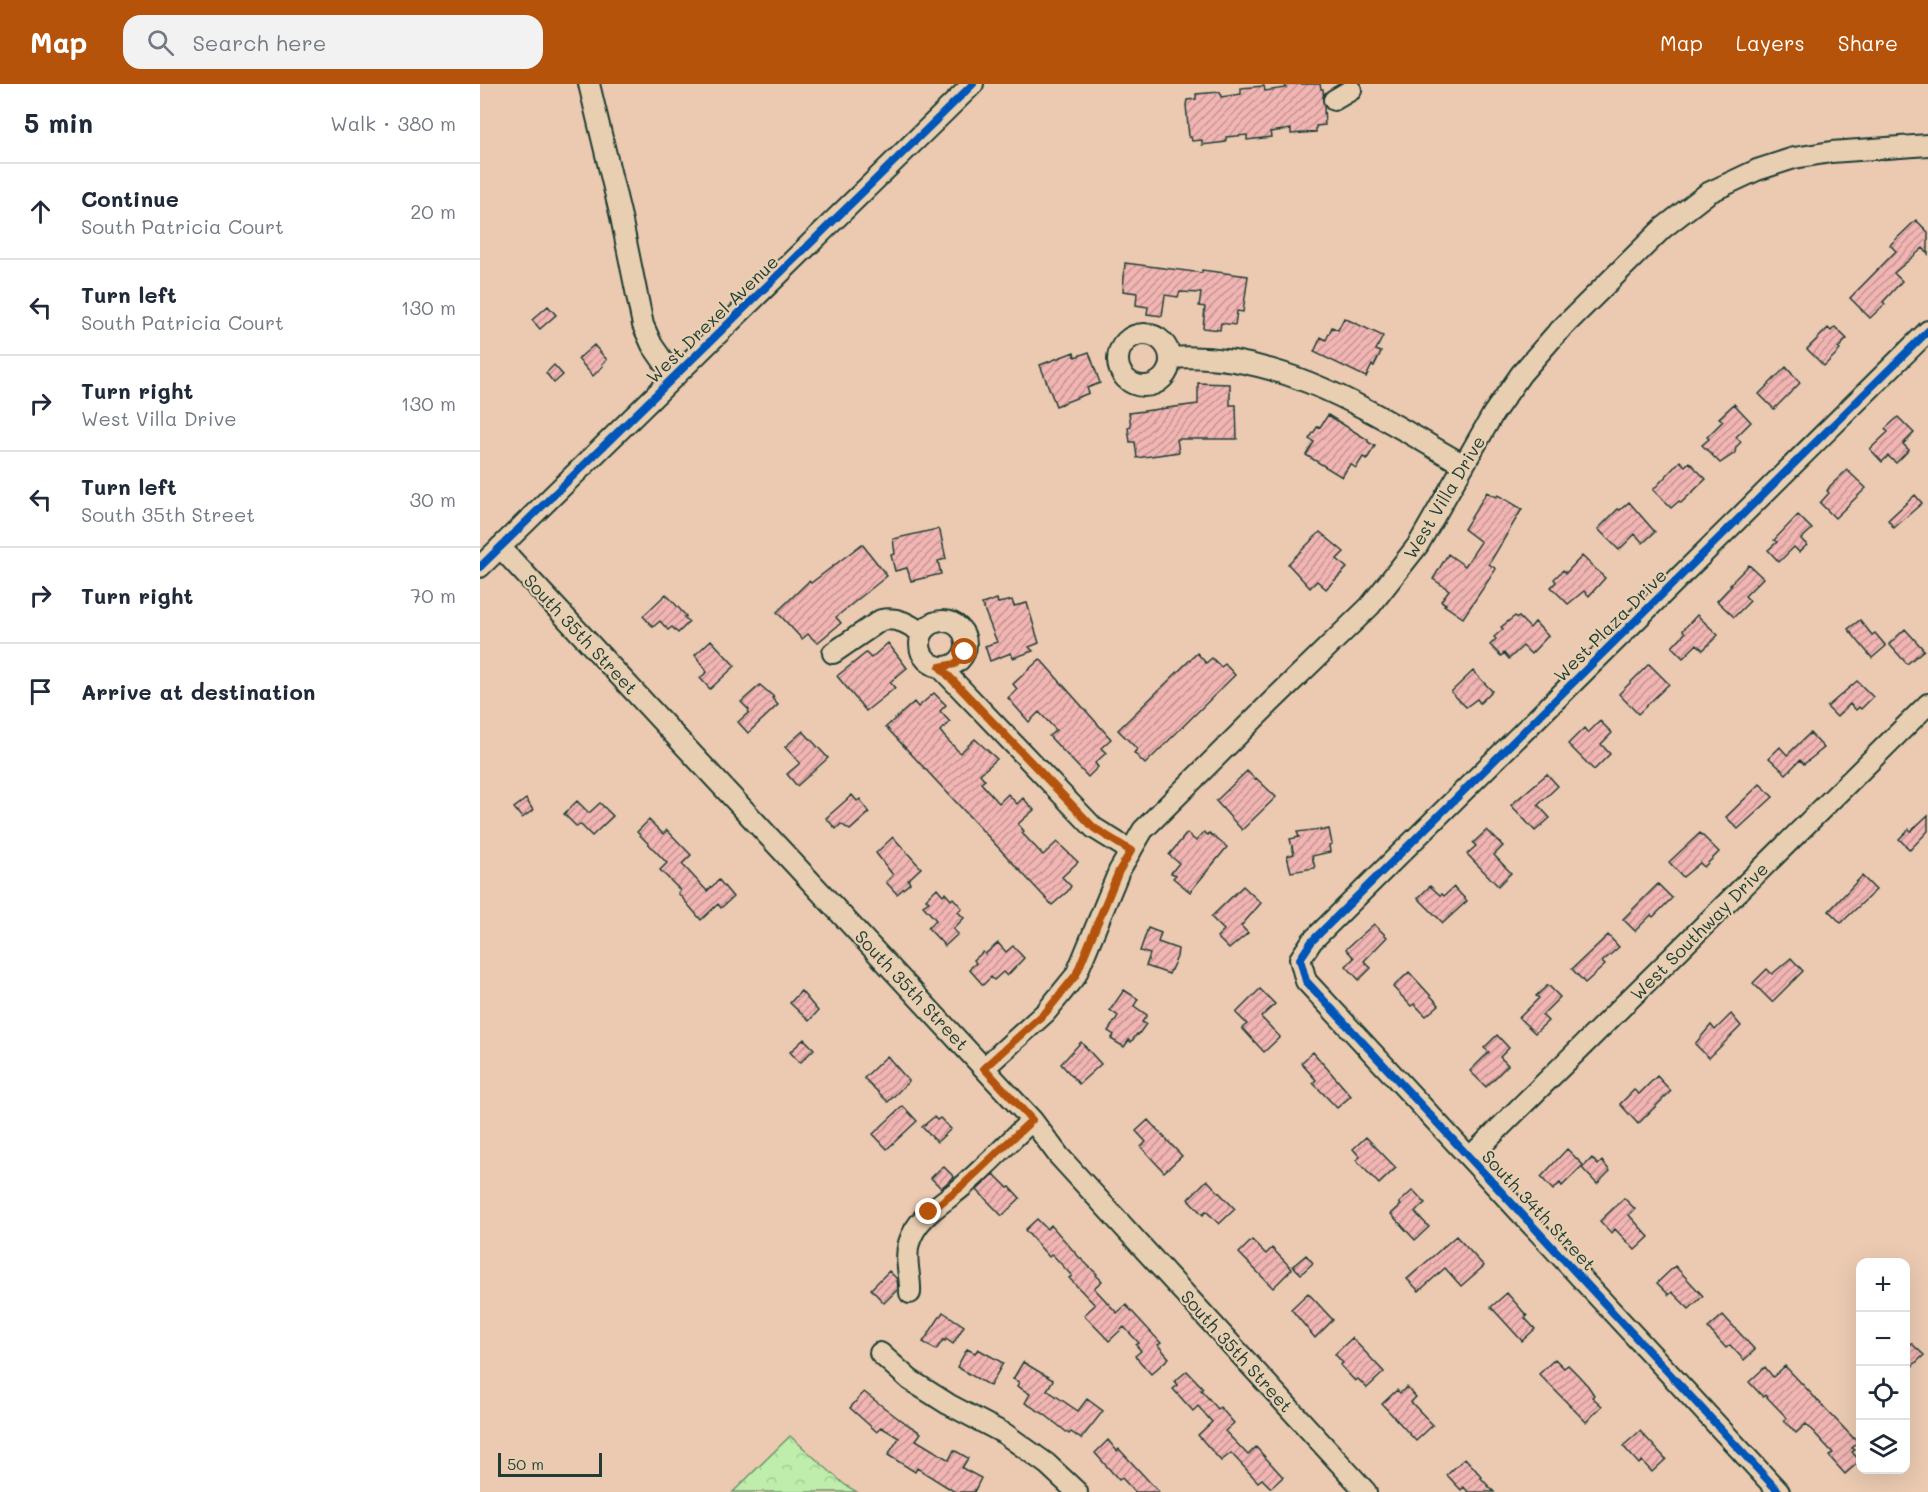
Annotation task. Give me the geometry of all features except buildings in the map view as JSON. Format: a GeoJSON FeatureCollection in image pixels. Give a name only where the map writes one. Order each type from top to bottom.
{"type":"FeatureCollection","features":[{"type":"Feature","properties":{"kind":"street"},"geometry":{"type":"LineString","coordinates":[[589,84],[621,217],[643,326],[652,345],[674,377]]}},
{"type":"Feature","properties":{"kind":"street"},"geometry":{"type":"LineString","coordinates":[[1334,100],[1352,86]]}},
{"type":"Feature","properties":{"kind":"street","name":"West Drexel Avenue"},"geometry":{"type":"LineString","coordinates":[[480,567],[972,87]]}},
{"type":"Feature","properties":{"kind":"street","name":"West Villa Drive"},"geometry":{"type":"LineString","coordinates":[[984,1068],[1046,1012],[1076,975],[1119,871],[1143,830],[1370,606],[1418,544],[1494,414],[1521,374],[1556,335],[1663,228],[1708,193],[1757,170],[1794,158],[1831,152],[1928,145]]}},
{"type":"Feature","properties":{"kind":"street","name":"West Plaza Drive"},"geometry":{"type":"LineString","coordinates":[[1312,941],[1928,331]]}},
{"type":"Feature","properties":{"kind":"street"},"geometry":{"type":"LineString","coordinates":[[1170,358],[1225,359],[1264,366],[1342,395],[1464,465]]}},
{"type":"Feature","properties":{"kind":"street","name":"South 35th Street"},"geometry":{"type":"LineString","coordinates":[[500,547],[1032,1120],[1059,1156],[1366,1492]]}},
{"type":"Feature","properties":{"kind":"street"},"geometry":{"type":"LineString","coordinates":[[833,653],[881,620],[891,618],[900,620],[922,633]]}},
{"type":"Feature","properties":{"kind":"street"},"geometry":{"type":"LineString","coordinates":[[941,621],[949,621],[962,630],[965,637],[965,652],[955,664],[940,667],[933,665],[922,655],[920,648],[922,633],[927,627],[941,621]]}},
{"type":"Feature","properties":{"kind":"street"},"geometry":{"type":"LineString","coordinates":[[940,667],[1094,828],[1131,851]]}},
{"type":"Feature","properties":{"kind":"street","name":"West Southway Drive"},"geometry":{"type":"LineString","coordinates":[[1470,1157],[1928,704]]}},
{"type":"Feature","properties":{"kind":"street","name":"South 34th Street"},"geometry":{"type":"LineString","coordinates":[[1312,941],[1300,959],[1306,981],[1779,1492]]}},
{"type":"Feature","properties":{"kind":"street"},"geometry":{"type":"LineString","coordinates":[[910,1293],[911,1285],[906,1261],[908,1244],[920,1222],[1032,1120]]}},
{"type":"Feature","properties":{"kind":"street"},"geometry":{"type":"LineString","coordinates":[[880,1353],[910,1380],[948,1404],[1005,1434],[1047,1464],[1077,1492]]}},
{"type":"Feature","properties":{"kind":"green space"},"geometry":{"type":"Polygon","coordinates":[[[790,1436],[845,1485],[857,1492],[733,1492],[790,1436]]]}},
{"type":"Feature","properties":{"kind":"cycle path"},"geometry":{"type":"LineString","coordinates":[[480,567],[973,84]]}},
{"type":"Feature","properties":{"kind":"cycle path"},"geometry":{"type":"LineString","coordinates":[[1779,1492],[1306,981],[1300,959],[1312,941],[1928,331]]}},
{"type":"Feature","properties":{"kind":"route"},"geometry":{"type":"LineString","coordinates":[[929,1212],[961,1187],[1032,1120],[984,1068],[1046,1012],[1076,975],[1119,871],[1131,851],[1094,828],[940,667],[955,664],[965,652]]}}]}
